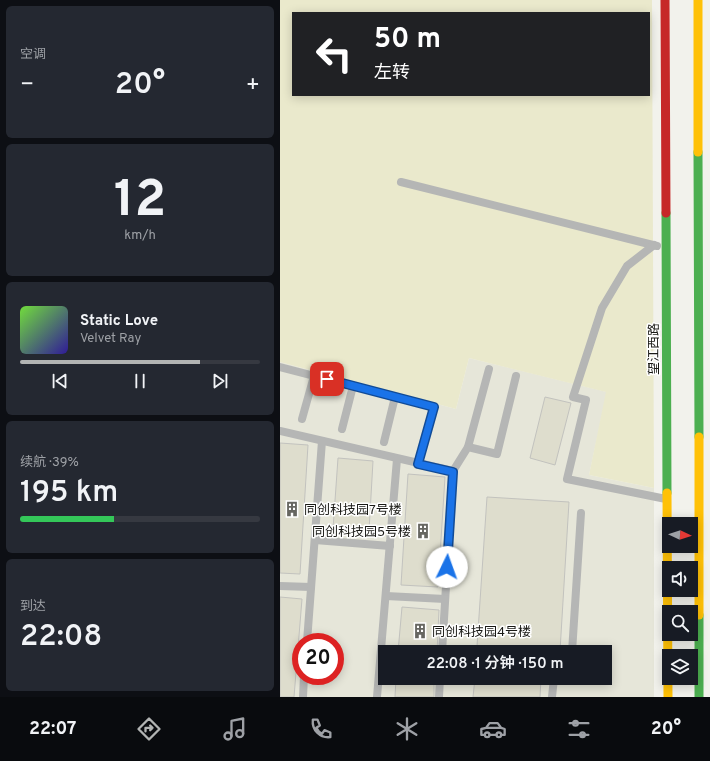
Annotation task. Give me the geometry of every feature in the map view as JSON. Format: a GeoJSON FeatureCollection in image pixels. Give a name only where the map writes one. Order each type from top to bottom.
{"type":"FeatureCollection","features":[{"type":"Feature","properties":{"kind":"main road","name":"望江西路"},"geometry":{"type":"LineString","coordinates":[[665,0],[668,697]]}},
{"type":"Feature","properties":{"kind":"main road"},"geometry":{"type":"LineString","coordinates":[[698,0],[701,106],[701,635],[699,697]]}},
{"type":"Feature","properties":{"kind":"lane"},"geometry":{"type":"LineString","coordinates":[[401,182],[666,248]]}},
{"type":"Feature","properties":{"kind":"lane"},"geometry":{"type":"LineString","coordinates":[[654,245],[627,266],[602,308],[573,397],[586,400],[567,479],[667,499]]}},
{"type":"Feature","properties":{"kind":"lane"},"geometry":{"type":"LineString","coordinates":[[280,367],[434,407],[418,464]]}},
{"type":"Feature","properties":{"kind":"lane"},"geometry":{"type":"LineString","coordinates":[[442,645],[453,472],[468,447],[489,369]]}},
{"type":"Feature","properties":{"kind":"lane"},"geometry":{"type":"LineString","coordinates":[[302,420],[314,376]]}},
{"type":"Feature","properties":{"kind":"lane"},"geometry":{"type":"LineString","coordinates":[[468,447],[497,454],[516,376]]}},
{"type":"Feature","properties":{"kind":"lane"},"geometry":{"type":"LineString","coordinates":[[342,429],[353,386]]}},
{"type":"Feature","properties":{"kind":"lane"},"geometry":{"type":"LineString","coordinates":[[384,442],[395,397]]}},
{"type":"Feature","properties":{"kind":"lane"},"geometry":{"type":"LineString","coordinates":[[280,431],[453,472]]}},
{"type":"Feature","properties":{"kind":"lane"},"geometry":{"type":"LineString","coordinates":[[308,633],[322,441]]}},
{"type":"Feature","properties":{"kind":"lane"},"geometry":{"type":"LineString","coordinates":[[377,697],[397,459]]}},
{"type":"Feature","properties":{"kind":"lane"},"geometry":{"type":"LineString","coordinates":[[572,645],[581,513]]}},
{"type":"Feature","properties":{"kind":"lane"},"geometry":{"type":"LineString","coordinates":[[315,540],[390,546]]}},
{"type":"Feature","properties":{"kind":"lane"},"geometry":{"type":"LineString","coordinates":[[280,586],[311,587]]}},
{"type":"Feature","properties":{"kind":"lane"},"geometry":{"type":"LineString","coordinates":[[386,596],[445,599]]}},
{"type":"Feature","properties":{"kind":"lane"},"geometry":{"type":"LineString","coordinates":[[303,697],[304,685]]}},
{"type":"Feature","properties":{"kind":"lane"},"geometry":{"type":"LineString","coordinates":[[439,697],[440,685]]}},
{"type":"Feature","properties":{"kind":"lane"},"geometry":{"type":"LineString","coordinates":[[552,697],[553,685]]}},
{"type":"Feature","properties":{"kind":"shaded area"},"geometry":{"type":"Polygon","coordinates":[[[469,358],[607,392],[589,475],[654,488],[654,697],[280,697],[280,362],[456,409],[469,358]]]}},
{"type":"Feature","properties":{"kind":"green space"},"geometry":{"type":"Polygon","coordinates":[[[280,0],[652,0],[654,488],[589,475],[606,392],[469,358],[456,409],[280,362],[280,0]]]}},
{"type":"Feature","properties":{"kind":"building"},"geometry":{"type":"Polygon","coordinates":[[[545,397],[571,403],[555,465],[530,458],[545,397]]]}},
{"type":"Feature","properties":{"kind":"building","name":"同创科技园7号楼"},"geometry":{"type":"Polygon","coordinates":[[[280,443],[308,445],[300,574],[280,573],[280,443]]]}},
{"type":"Feature","properties":{"kind":"building"},"geometry":{"type":"Polygon","coordinates":[[[338,458],[373,461],[369,531],[333,529],[338,458]]]}},
{"type":"Feature","properties":{"kind":"building","name":"同创科技园5号楼"},"geometry":{"type":"Polygon","coordinates":[[[408,474],[445,477],[438,587],[401,585],[408,474]]]}},
{"type":"Feature","properties":{"kind":"building"},"geometry":{"type":"Polygon","coordinates":[[[487,497],[569,502],[560,645],[477,645],[487,497]]]}},
{"type":"Feature","properties":{"kind":"building"},"geometry":{"type":"Polygon","coordinates":[[[280,597],[302,599],[299,633],[292,633],[292,685],[295,685],[294,697],[280,697],[280,597]]]}},
{"type":"Feature","properties":{"kind":"building","name":"同创科技园4号楼"},"geometry":{"type":"Polygon","coordinates":[[[402,607],[439,610],[437,645],[399,645],[402,607]]]}},
{"type":"Feature","properties":{"kind":"building"},"geometry":{"type":"Polygon","coordinates":[[[396,685],[434,685],[434,697],[395,697],[396,685]]]}},
{"type":"Feature","properties":{"kind":"building"},"geometry":{"type":"Polygon","coordinates":[[[474,685],[541,685],[540,697],[473,697],[474,685]]]}},
{"type":"Feature","properties":{"kind":"traffic: fast"},"geometry":{"type":"LineString","coordinates":[[698,152],[699,437]]}},
{"type":"Feature","properties":{"kind":"traffic: fast"},"geometry":{"type":"LineString","coordinates":[[666,213],[667,493]]}},
{"type":"Feature","properties":{"kind":"traffic: fast"},"geometry":{"type":"LineString","coordinates":[[699,615],[699,697]]}},
{"type":"Feature","properties":{"kind":"traffic: slow"},"geometry":{"type":"LineString","coordinates":[[698,0],[698,152]]}},
{"type":"Feature","properties":{"kind":"traffic: slow"},"geometry":{"type":"LineString","coordinates":[[699,437],[699,615]]}},
{"type":"Feature","properties":{"kind":"traffic: slow"},"geometry":{"type":"LineString","coordinates":[[667,493],[668,697]]}},
{"type":"Feature","properties":{"kind":"traffic: jam"},"geometry":{"type":"LineString","coordinates":[[665,0],[666,213]]}},
{"type":"Feature","properties":{"kind":"place","name":"同创科技园7号楼"},"geometry":{"type":"Point","coordinates":[292,509]}},
{"type":"Feature","properties":{"kind":"place","name":"同创科技园5号楼"},"geometry":{"type":"Point","coordinates":[423,531]}},
{"type":"Feature","properties":{"kind":"place","name":"同创科技园4号楼"},"geometry":{"type":"Point","coordinates":[420,631]}},
{"type":"Feature","properties":{"kind":"route"},"geometry":{"type":"LineString","coordinates":[[327,379],[434,407],[418,464],[453,472],[447,567]]}}]}
